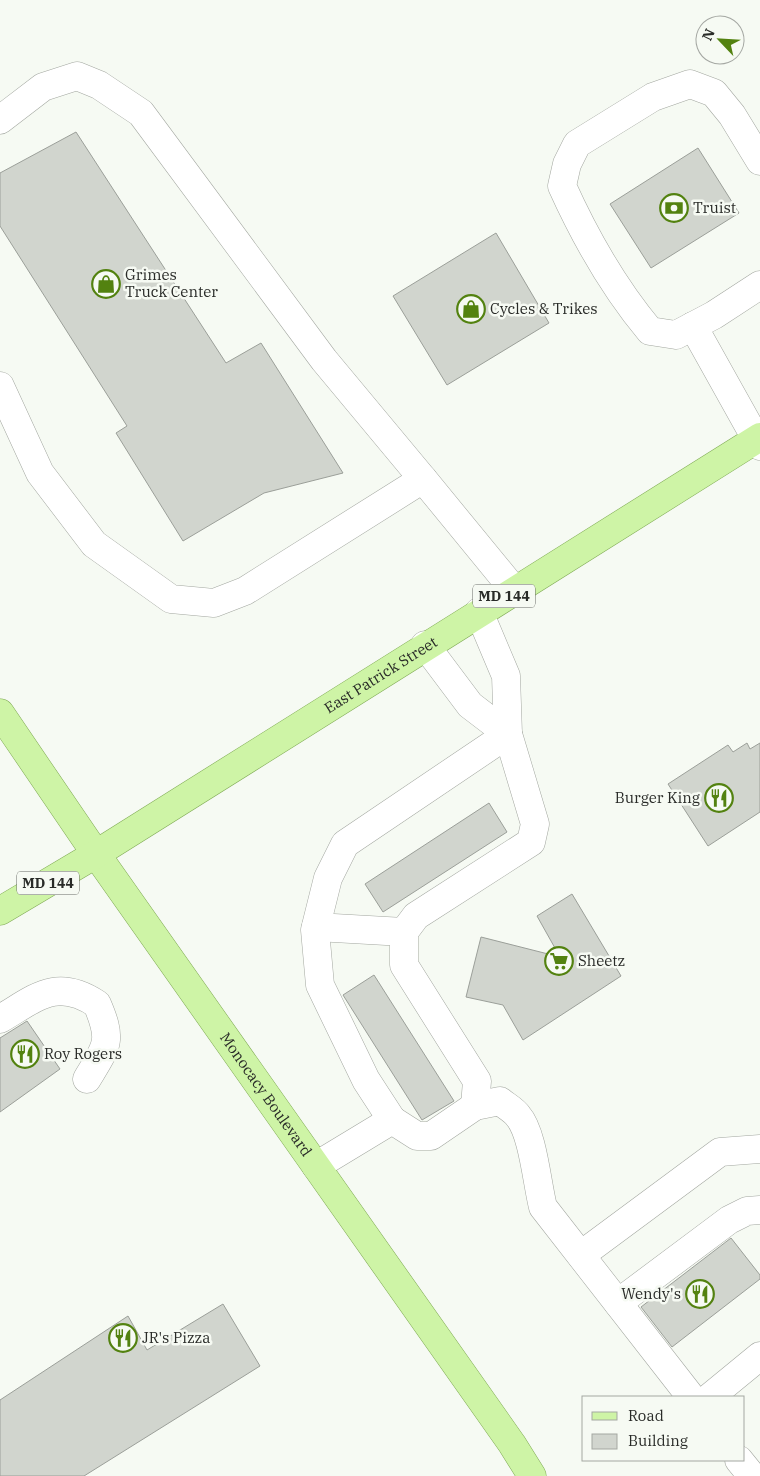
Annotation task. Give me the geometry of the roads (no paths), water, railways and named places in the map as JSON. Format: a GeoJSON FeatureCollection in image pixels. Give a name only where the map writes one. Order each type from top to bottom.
{"type":"FeatureCollection","features":[{"type":"Feature","properties":{"kind":"main road","name":"East Patrick Street"},"geometry":{"type":"LineString","coordinates":[[0,911],[96,854],[478,612],[759,441]]}},
{"type":"Feature","properties":{"kind":"main road","name":"Monocacy Boulevard"},"geometry":{"type":"LineString","coordinates":[[0,713],[96,854],[512,1444],[532,1476]]}},
{"type":"Feature","properties":{"kind":"lane"},"geometry":{"type":"LineString","coordinates":[[0,120],[43,87],[77,76],[99,85],[141,113],[324,360],[514,590]]}},
{"type":"Feature","properties":{"kind":"lane"},"geometry":{"type":"LineString","coordinates":[[760,162],[732,115],[714,93],[690,84],[653,97],[578,144],[567,164],[562,186],[590,242],[632,309],[650,331],[676,335],[760,285]]}},
{"type":"Feature","properties":{"kind":"lane"},"geometry":{"type":"LineString","coordinates":[[693,326],[759,441]]}},
{"type":"Feature","properties":{"kind":"lane"},"geometry":{"type":"LineString","coordinates":[[0,386],[40,473],[94,544],[172,599],[214,603],[245,591],[422,479]]}},
{"type":"Feature","properties":{"kind":"lane"},"geometry":{"type":"LineString","coordinates":[[475,1106],[477,1081],[404,965],[404,932],[416,916],[530,842],[535,824],[508,734],[506,676],[478,612]]}},
{"type":"Feature","properties":{"kind":"lane"},"geometry":{"type":"LineString","coordinates":[[425,645],[470,705],[508,734]]}},
{"type":"Feature","properties":{"kind":"lane"},"geometry":{"type":"LineString","coordinates":[[508,734],[344,844],[328,878],[316,927],[320,985],[366,1080],[392,1120],[417,1136],[431,1136],[475,1106],[500,1101],[519,1117],[531,1146],[536,1182],[543,1207],[690,1396]]}},
{"type":"Feature","properties":{"kind":"lane"},"geometry":{"type":"LineString","coordinates":[[316,927],[404,932]]}},
{"type":"Feature","properties":{"kind":"lane"},"geometry":{"type":"LineString","coordinates":[[0,1019],[48,992],[72,992],[97,1004],[107,1028],[105,1050],[88,1079]]}},
{"type":"Feature","properties":{"kind":"lane"},"geometry":{"type":"LineString","coordinates":[[316,1166],[392,1120]]}},
{"type":"Feature","properties":{"kind":"lane"},"geometry":{"type":"LineString","coordinates":[[581,1255],[720,1152],[760,1149]]}},
{"type":"Feature","properties":{"kind":"lane"},"geometry":{"type":"LineString","coordinates":[[618,1304],[729,1220],[747,1211],[760,1210]]}},
{"type":"Feature","properties":{"kind":"lane"},"geometry":{"type":"LineString","coordinates":[[711,1396],[760,1356]]}},
{"type":"Feature","properties":{"kind":"lane"},"geometry":{"type":"LineString","coordinates":[[741,1461],[752,1476]]}},
{"type":"Feature","properties":{"kind":"place","name":"Truist"},"geometry":{"type":"Point","coordinates":[674,208]}},
{"type":"Feature","properties":{"kind":"place","name":"Grimes Truck Center"},"geometry":{"type":"Point","coordinates":[106,284]}},
{"type":"Feature","properties":{"kind":"place","name":"Cycles & Trikes"},"geometry":{"type":"Point","coordinates":[471,309]}},
{"type":"Feature","properties":{"kind":"place","name":"Burger King"},"geometry":{"type":"Point","coordinates":[719,798]}},
{"type":"Feature","properties":{"kind":"place","name":"Sheetz"},"geometry":{"type":"Point","coordinates":[559,961]}},
{"type":"Feature","properties":{"kind":"place","name":"Roy Rogers"},"geometry":{"type":"Point","coordinates":[25,1054]}},
{"type":"Feature","properties":{"kind":"place","name":"Wendy's"},"geometry":{"type":"Point","coordinates":[700,1294]}},
{"type":"Feature","properties":{"kind":"place","name":"JR's Pizza"},"geometry":{"type":"Point","coordinates":[123,1338]}}]}
